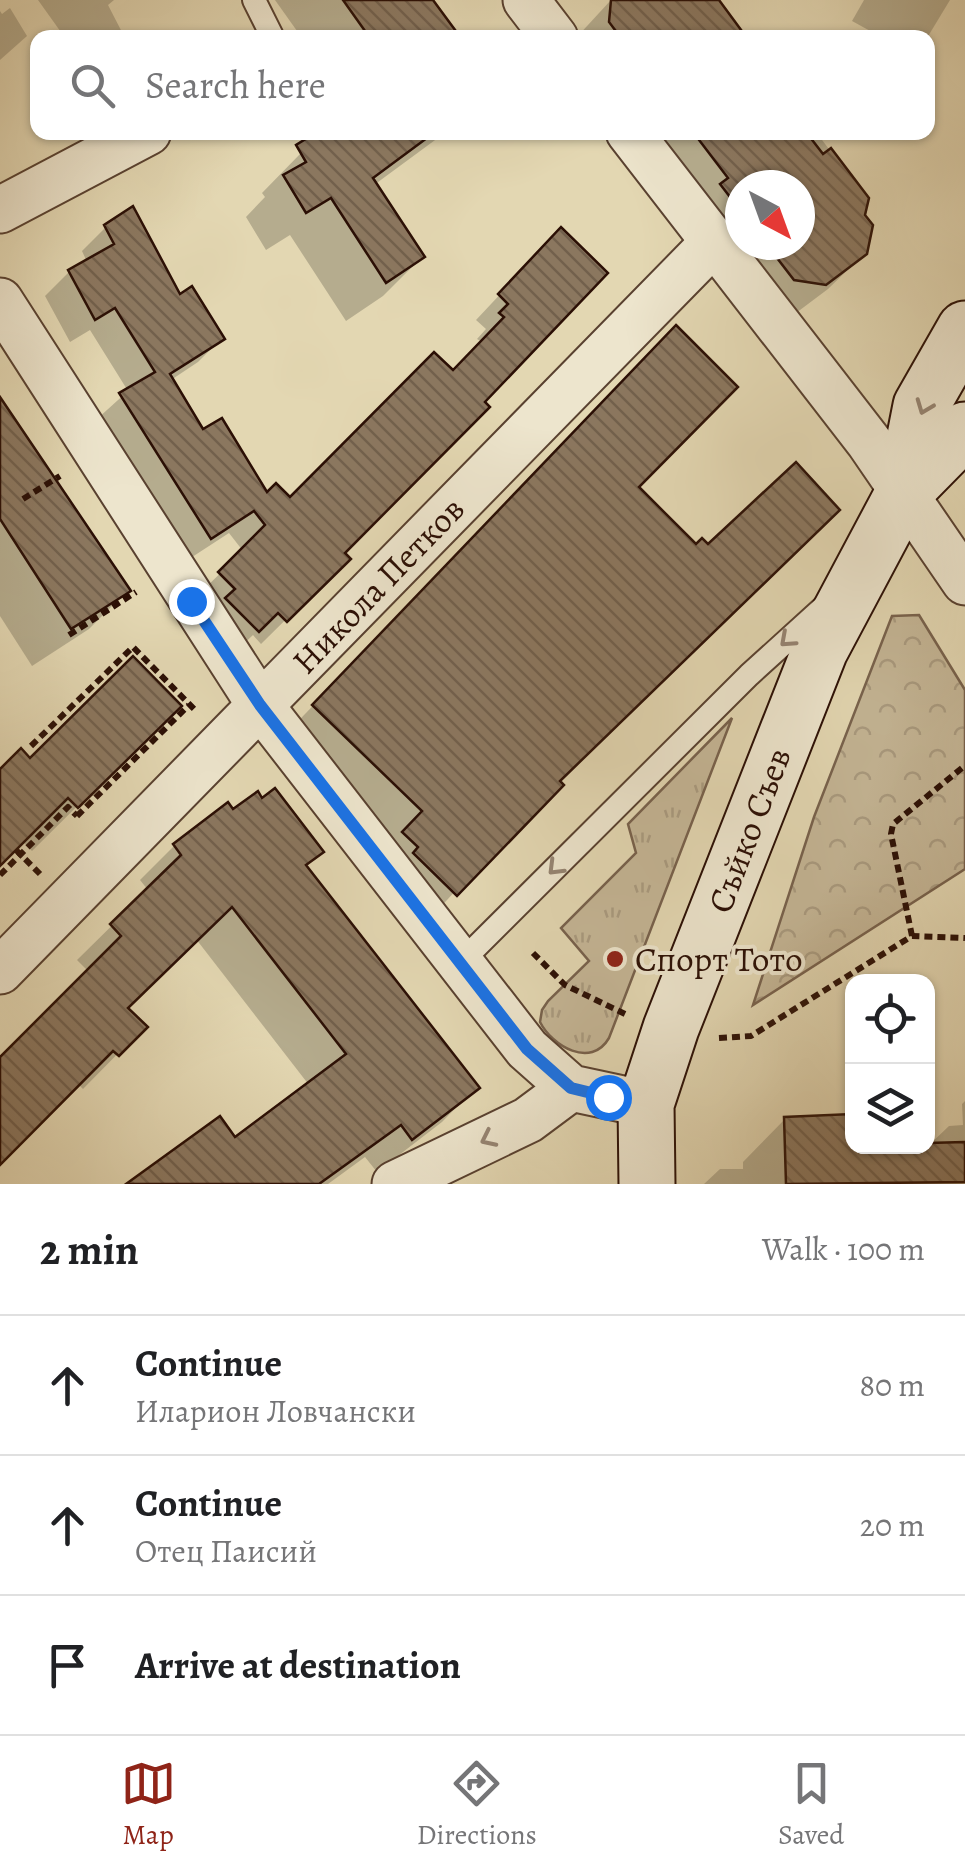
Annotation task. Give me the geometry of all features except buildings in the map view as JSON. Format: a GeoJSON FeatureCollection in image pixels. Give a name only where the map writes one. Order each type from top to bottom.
{"type":"FeatureCollection","features":[{"type":"Feature","properties":{"kind":"street"},"geometry":{"type":"LineString","coordinates":[[526,0],[549,30]]}},
{"type":"Feature","properties":{"kind":"street"},"geometry":{"type":"LineString","coordinates":[[0,210],[133,140]]}},
{"type":"Feature","properties":{"kind":"street"},"geometry":{"type":"LineString","coordinates":[[635,140],[869,442],[965,582]]}},
{"type":"Feature","properties":{"kind":"street","name":"Никола Петков"},"geometry":{"type":"LineString","coordinates":[[0,971],[714,242]]}},
{"type":"Feature","properties":{"kind":"street"},"geometry":{"type":"LineString","coordinates":[[0,302],[260,705],[527,1049],[571,1088],[646,1104]]}},
{"type":"Feature","properties":{"kind":"street","name":"Съйко Съев"},"geometry":{"type":"LineString","coordinates":[[904,492],[921,406],[965,330]]}},
{"type":"Feature","properties":{"kind":"street","name":"Съйко Съев"},"geometry":{"type":"LineString","coordinates":[[647,1184],[646,1104],[671,1028],[820,650],[904,492],[965,430]]}},
{"type":"Feature","properties":{"kind":"street"},"geometry":{"type":"LineString","coordinates":[[396,1184],[528,1120],[571,1088]]}},
{"type":"Feature","properties":{"kind":"lane"},"geometry":{"type":"LineString","coordinates":[[254,0],[269,30]]}},
{"type":"Feature","properties":{"kind":"lane"},"geometry":{"type":"LineString","coordinates":[[460,962],[748,675],[860,575]]}},
{"type":"Feature","properties":{"kind":"path"},"geometry":{"type":"LineString","coordinates":[[23,499],[63,474]]}},
{"type":"Feature","properties":{"kind":"path"},"geometry":{"type":"LineString","coordinates":[[69,635],[138,591]]}},
{"type":"Feature","properties":{"kind":"path"},"geometry":{"type":"LineString","coordinates":[[31,746],[133,646],[189,705],[77,816]]}},
{"type":"Feature","properties":{"kind":"path"},"geometry":{"type":"LineString","coordinates":[[912,936],[892,824],[962,768]]}},
{"type":"Feature","properties":{"kind":"path"},"geometry":{"type":"LineString","coordinates":[[0,875],[18,852],[68,807]]}},
{"type":"Feature","properties":{"kind":"path"},"geometry":{"type":"LineString","coordinates":[[18,852],[48,881]]}},
{"type":"Feature","properties":{"kind":"path"},"geometry":{"type":"LineString","coordinates":[[710,1038],[751,1036],[912,936],[965,938]]}},
{"type":"Feature","properties":{"kind":"path"},"geometry":{"type":"LineString","coordinates":[[532,954],[565,985],[631,1017]]}},
{"type":"Feature","properties":{"kind":"green space"},"geometry":{"type":"Polygon","coordinates":[[[919,615],[965,690],[965,869],[753,1005],[814,817],[892,616],[919,615]]]}},
{"type":"Feature","properties":{"kind":"green space"},"geometry":{"type":"Polygon","coordinates":[[[732,718],[609,1038],[592,1052],[572,1051],[553,1039],[540,1022],[548,1001],[589,961],[561,928],[636,853],[628,824],[732,718]]]}},
{"type":"Feature","properties":{"kind":"place","name":"Спорт Тото"},"geometry":{"type":"Point","coordinates":[615,959]}},
{"type":"Feature","properties":{"kind":"route"},"geometry":{"type":"LineString","coordinates":[[191,601],[260,705],[527,1049],[571,1088],[608,1097]]}}]}
